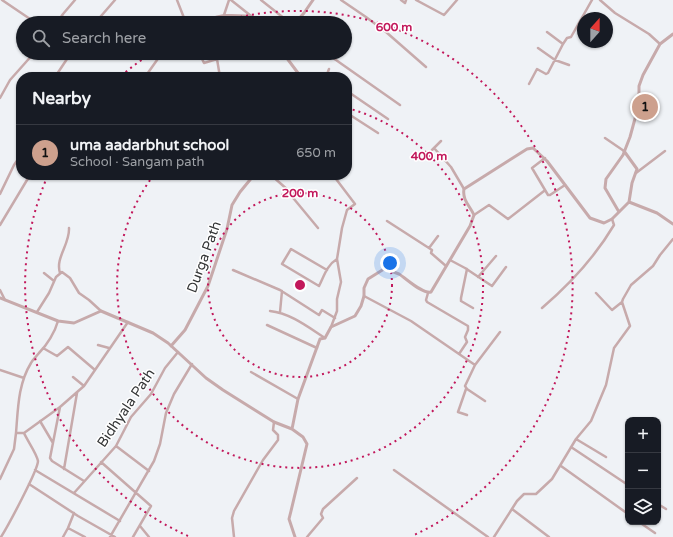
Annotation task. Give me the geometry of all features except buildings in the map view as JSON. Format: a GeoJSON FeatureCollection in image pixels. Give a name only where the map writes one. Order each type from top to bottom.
{"type":"FeatureCollection","features":[{"type":"Feature","properties":{"kind":"street"},"geometry":{"type":"LineString","coordinates":[[2,0],[26,16]]}},
{"type":"Feature","properties":{"kind":"street"},"geometry":{"type":"LineString","coordinates":[[62,16],[74,0]]}},
{"type":"Feature","properties":{"kind":"street"},"geometry":{"type":"LineString","coordinates":[[101,16],[115,0]]}},
{"type":"Feature","properties":{"kind":"street"},"geometry":{"type":"LineString","coordinates":[[177,0],[183,16]]}},
{"type":"Feature","properties":{"kind":"street"},"geometry":{"type":"LineString","coordinates":[[224,15],[230,0],[251,16]]}},
{"type":"Feature","properties":{"kind":"street"},"geometry":{"type":"LineString","coordinates":[[261,0],[281,16]]}},
{"type":"Feature","properties":{"kind":"street"},"geometry":{"type":"LineString","coordinates":[[301,16],[313,0]]}},
{"type":"Feature","properties":{"kind":"street"},"geometry":{"type":"LineString","coordinates":[[341,0],[386,32],[426,67]]}},
{"type":"Feature","properties":{"kind":"street"},"geometry":{"type":"LineString","coordinates":[[401,0],[405,3],[406,0]]}},
{"type":"Feature","properties":{"kind":"street"},"geometry":{"type":"LineString","coordinates":[[416,0],[444,15],[456,0]]}},
{"type":"Feature","properties":{"kind":"street"},"geometry":{"type":"LineString","coordinates":[[528,84],[536,70],[547,74],[556,60],[563,44],[567,38],[571,37],[592,0]]}},
{"type":"Feature","properties":{"kind":"street"},"geometry":{"type":"LineString","coordinates":[[600,0],[616,13],[655,38],[660,44]]}},
{"type":"Feature","properties":{"kind":"street"},"geometry":{"type":"LineString","coordinates":[[220,16],[251,16]]}},
{"type":"Feature","properties":{"kind":"street"},"geometry":{"type":"LineString","coordinates":[[547,32],[563,44]]}},
{"type":"Feature","properties":{"kind":"street"},"geometry":{"type":"LineString","coordinates":[[619,212],[605,188],[606,179],[623,155],[632,131],[639,104],[639,86],[643,75],[660,44],[673,34]]}},
{"type":"Feature","properties":{"kind":"street"},"geometry":{"type":"LineString","coordinates":[[538,48],[556,60],[569,65]]}},
{"type":"Feature","properties":{"kind":"street"},"geometry":{"type":"LineString","coordinates":[[17,72],[28,60]]}},
{"type":"Feature","properties":{"kind":"street"},"geometry":{"type":"LineString","coordinates":[[57,72],[65,60]]}},
{"type":"Feature","properties":{"kind":"street"},"geometry":{"type":"LineString","coordinates":[[149,72],[157,60]]}},
{"type":"Feature","properties":{"kind":"street"},"geometry":{"type":"LineString","coordinates":[[202,60],[204,63],[214,60]]}},
{"type":"Feature","properties":{"kind":"street"},"geometry":{"type":"LineString","coordinates":[[217,60],[219,72]]}},
{"type":"Feature","properties":{"kind":"street"},"geometry":{"type":"LineString","coordinates":[[288,60],[296,72]]}},
{"type":"Feature","properties":{"kind":"street"},"geometry":{"type":"LineString","coordinates":[[336,60],[400,105]]}},
{"type":"Feature","properties":{"kind":"street"},"geometry":{"type":"LineString","coordinates":[[0,98],[10,80],[16,73]]}},
{"type":"Feature","properties":{"kind":"street"},"geometry":{"type":"LineString","coordinates":[[352,94],[388,119]]}},
{"type":"Feature","properties":{"kind":"street"},"geometry":{"type":"LineString","coordinates":[[352,116],[378,133]]}},
{"type":"Feature","properties":{"kind":"street"},"geometry":{"type":"LineString","coordinates":[[464,189],[527,149],[533,148],[545,158],[590,218],[604,223],[612,219],[629,202],[632,183],[637,169],[624,151],[605,138]]}},
{"type":"Feature","properties":{"kind":"street"},"geometry":{"type":"LineString","coordinates":[[441,141],[433,149],[450,167],[464,189],[463,195],[474,215]]}},
{"type":"Feature","properties":{"kind":"street"},"geometry":{"type":"LineString","coordinates":[[636,173],[665,151]]}},
{"type":"Feature","properties":{"kind":"street"},"geometry":{"type":"LineString","coordinates":[[545,158],[532,168],[544,191],[550,195],[565,185]]}},
{"type":"Feature","properties":{"kind":"street"},"geometry":{"type":"LineString","coordinates":[[0,194],[16,162]]}},
{"type":"Feature","properties":{"kind":"street"},"geometry":{"type":"LineString","coordinates":[[0,225],[27,180]]}},
{"type":"Feature","properties":{"kind":"street","name":"Durga Path"},"geometry":{"type":"LineString","coordinates":[[171,346],[184,330],[208,286],[227,229],[232,205],[250,180]]}},
{"type":"Feature","properties":{"kind":"street"},"geometry":{"type":"LineString","coordinates":[[277,180],[289,191],[318,228]]}},
{"type":"Feature","properties":{"kind":"street"},"geometry":{"type":"LineString","coordinates":[[292,429],[298,399],[314,360],[320,339],[325,338],[337,312],[341,282],[337,259],[342,228],[347,210],[355,204],[337,180]]}},
{"type":"Feature","properties":{"kind":"street"},"geometry":{"type":"LineString","coordinates":[[459,354],[467,342],[465,337],[468,326],[427,302],[426,300],[428,293],[431,292],[438,282],[470,226],[474,215],[489,205],[508,219],[544,191]]}},
{"type":"Feature","properties":{"kind":"street"},"geometry":{"type":"LineString","coordinates":[[629,202],[658,213],[673,224]]}},
{"type":"Feature","properties":{"kind":"street"},"geometry":{"type":"LineString","coordinates":[[542,308],[564,289],[589,261],[614,225],[612,219]]}},
{"type":"Feature","properties":{"kind":"street"},"geometry":{"type":"LineString","coordinates":[[387,221],[432,250],[431,253],[446,266]]}},
{"type":"Feature","properties":{"kind":"street"},"geometry":{"type":"LineString","coordinates":[[38,312],[54,281],[60,273],[59,266],[69,237],[69,228]]}},
{"type":"Feature","properties":{"kind":"street"},"geometry":{"type":"LineString","coordinates":[[428,248],[438,236]]}},
{"type":"Feature","properties":{"kind":"street"},"geometry":{"type":"LineString","coordinates":[[596,293],[612,310],[622,302],[631,285],[653,266],[673,239]]}},
{"type":"Feature","properties":{"kind":"street"},"geometry":{"type":"LineString","coordinates":[[327,270],[291,248],[282,264],[319,286],[332,262],[337,259]]}},
{"type":"Feature","properties":{"kind":"street"},"geometry":{"type":"LineString","coordinates":[[478,277],[496,256]]}},
{"type":"Feature","properties":{"kind":"street"},"geometry":{"type":"LineString","coordinates":[[450,260],[467,269],[492,286],[506,267]]}},
{"type":"Feature","properties":{"kind":"street"},"geometry":{"type":"LineString","coordinates":[[331,327],[354,316],[361,306],[364,296],[364,288],[368,279],[384,269],[398,274],[428,293]]}},
{"type":"Feature","properties":{"kind":"street"},"geometry":{"type":"LineString","coordinates":[[467,269],[461,301],[473,308]]}},
{"type":"Feature","properties":{"kind":"street"},"geometry":{"type":"LineString","coordinates":[[234,270],[282,291],[319,315],[322,310],[335,318]]}},
{"type":"Feature","properties":{"kind":"street"},"geometry":{"type":"LineString","coordinates":[[44,273],[54,281]]}},
{"type":"Feature","properties":{"kind":"street"},"geometry":{"type":"LineString","coordinates":[[60,273],[68,275],[79,293],[101,311],[154,333],[179,352],[206,378],[223,390],[274,422],[292,429],[303,437],[307,444],[289,519],[295,537]]}},
{"type":"Feature","properties":{"kind":"street"},"geometry":{"type":"LineString","coordinates":[[0,290],[5,300]]}},
{"type":"Feature","properties":{"kind":"street"},"geometry":{"type":"LineString","coordinates":[[280,312],[282,291]]}},
{"type":"Feature","properties":{"kind":"street"},"geometry":{"type":"LineString","coordinates":[[364,296],[406,318],[475,365]]}},
{"type":"Feature","properties":{"kind":"street"},"geometry":{"type":"LineString","coordinates":[[0,298],[58,321],[74,323],[101,311]]}},
{"type":"Feature","properties":{"kind":"street"},"geometry":{"type":"LineString","coordinates":[[494,537],[517,501],[524,494],[536,494],[552,479],[576,439],[588,425],[606,385],[614,348],[630,326],[622,302]]}},
{"type":"Feature","properties":{"kind":"street"},"geometry":{"type":"LineString","coordinates":[[270,311],[280,312],[304,324],[325,338]]}},
{"type":"Feature","properties":{"kind":"street"},"geometry":{"type":"LineString","coordinates":[[0,479],[14,449],[18,408],[24,378],[32,361],[56,329],[58,321]]}},
{"type":"Feature","properties":{"kind":"street"},"geometry":{"type":"LineString","coordinates":[[16,433],[24,433],[40,422],[84,386],[128,322]]}},
{"type":"Feature","properties":{"kind":"street"},"geometry":{"type":"LineString","coordinates":[[267,325],[317,348]]}},
{"type":"Feature","properties":{"kind":"street"},"geometry":{"type":"LineString","coordinates":[[467,415],[458,412],[466,389],[466,384],[475,365],[500,332]]}},
{"type":"Feature","properties":{"kind":"street"},"geometry":{"type":"LineString","coordinates":[[98,345],[109,348]]}},
{"type":"Feature","properties":{"kind":"street"},"geometry":{"type":"LineString","coordinates":[[43,348],[57,356],[68,347],[95,370]]}},
{"type":"Feature","properties":{"kind":"street","name":"Bidhyala Path"},"geometry":{"type":"LineString","coordinates":[[74,494],[100,462],[116,446],[131,417],[151,394],[165,368],[179,352]]}},
{"type":"Feature","properties":{"kind":"street"},"geometry":{"type":"LineString","coordinates":[[29,484],[112,536],[157,454],[166,413],[174,394],[192,364]]}},
{"type":"Feature","properties":{"kind":"street"},"geometry":{"type":"LineString","coordinates":[[0,370],[24,378]]}},
{"type":"Feature","properties":{"kind":"street"},"geometry":{"type":"LineString","coordinates":[[251,372],[298,399]]}},
{"type":"Feature","properties":{"kind":"street"},"geometry":{"type":"LineString","coordinates":[[73,377],[84,386]]}},
{"type":"Feature","properties":{"kind":"street"},"geometry":{"type":"LineString","coordinates":[[466,389],[485,401]]}},
{"type":"Feature","properties":{"kind":"street"},"geometry":{"type":"LineString","coordinates":[[64,469],[77,392]]}},
{"type":"Feature","properties":{"kind":"street"},"geometry":{"type":"LineString","coordinates":[[60,406],[50,459],[84,481]]}},
{"type":"Feature","properties":{"kind":"street"},"geometry":{"type":"LineString","coordinates":[[40,422],[53,443]]}},
{"type":"Feature","properties":{"kind":"street"},"geometry":{"type":"LineString","coordinates":[[234,537],[232,518],[234,511],[263,460],[278,440],[278,435],[274,430],[274,422]]}},
{"type":"Feature","properties":{"kind":"street"},"geometry":{"type":"LineString","coordinates":[[1,537],[29,484],[38,461],[24,433]]}},
{"type":"Feature","properties":{"kind":"street"},"geometry":{"type":"LineString","coordinates":[[576,439],[606,457]]}},
{"type":"Feature","properties":{"kind":"street"},"geometry":{"type":"LineString","coordinates":[[116,446],[149,471]]}},
{"type":"Feature","properties":{"kind":"street"},"geometry":{"type":"LineString","coordinates":[[571,447],[625,483]]}},
{"type":"Feature","properties":{"kind":"street"},"geometry":{"type":"LineString","coordinates":[[100,462],[151,506],[133,537]]}},
{"type":"Feature","properties":{"kind":"street"},"geometry":{"type":"LineString","coordinates":[[561,466],[625,512]]}},
{"type":"Feature","properties":{"kind":"street"},"geometry":{"type":"LineString","coordinates":[[35,470],[120,521]]}},
{"type":"Feature","properties":{"kind":"street"},"geometry":{"type":"LineString","coordinates":[[394,470],[488,537]]}},
{"type":"Feature","properties":{"kind":"street"},"geometry":{"type":"LineString","coordinates":[[307,537],[323,518],[321,514],[323,509],[357,478]]}},
{"type":"Feature","properties":{"kind":"street"},"geometry":{"type":"LineString","coordinates":[[661,506],[666,509]]}},
{"type":"Feature","properties":{"kind":"street"},"geometry":{"type":"LineString","coordinates":[[512,509],[549,537]]}},
{"type":"Feature","properties":{"kind":"street"},"geometry":{"type":"LineString","coordinates":[[63,537],[74,513]]}},
{"type":"Feature","properties":{"kind":"street"},"geometry":{"type":"LineString","coordinates":[[643,525],[655,533]]}},
{"type":"Feature","properties":{"kind":"street"},"geometry":{"type":"LineString","coordinates":[[140,526],[149,537]]}},
{"type":"Feature","properties":{"kind":"street"},"geometry":{"type":"LineString","coordinates":[[68,528],[85,537]]}},
{"type":"Feature","properties":{"kind":"place","name":"uma aadarbhut school"},"geometry":{"type":"Point","coordinates":[645,107]}}]}
